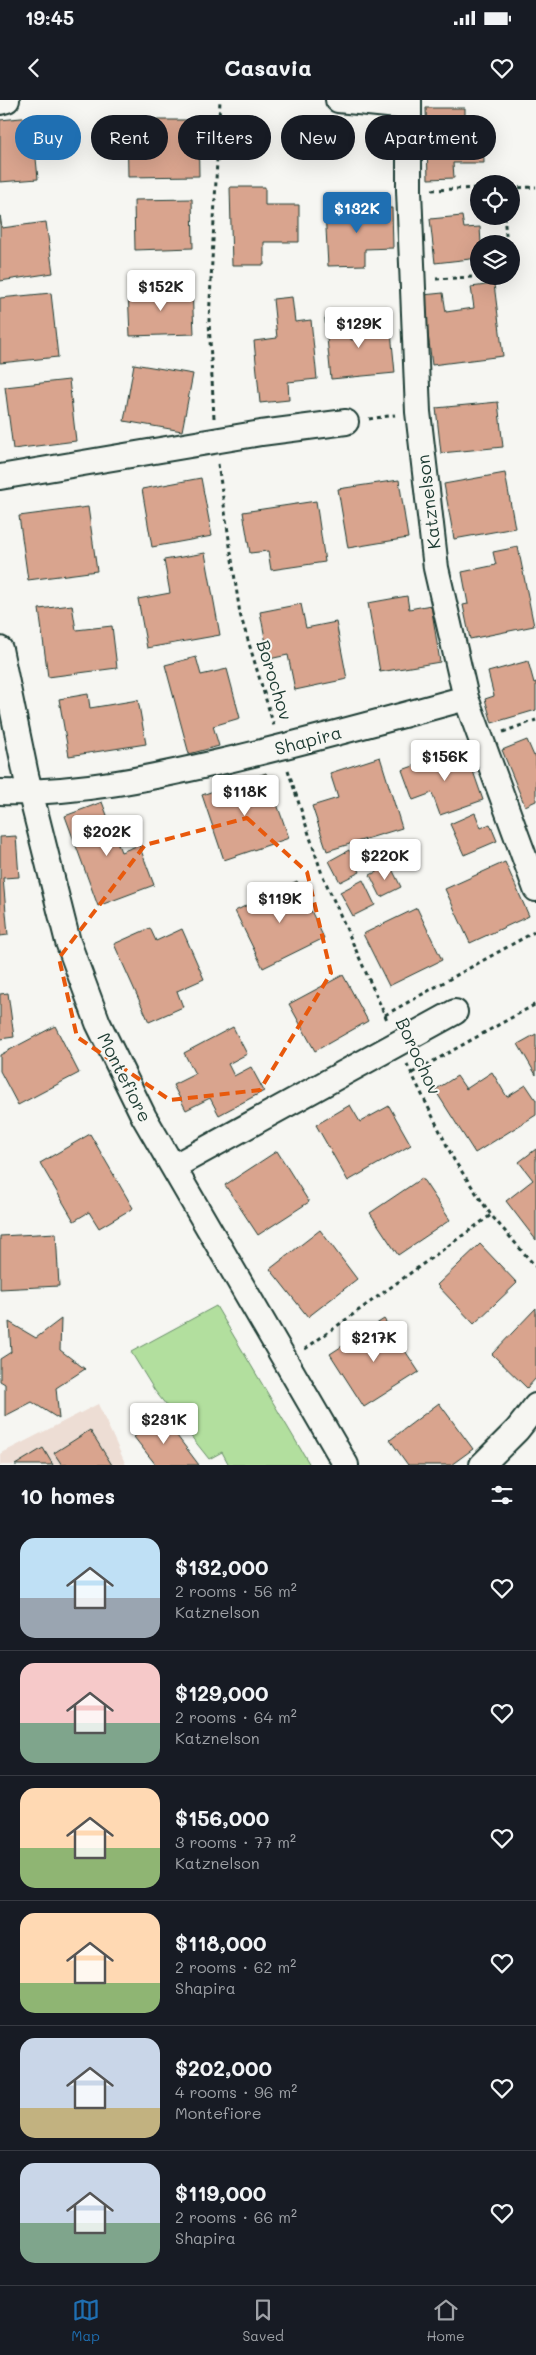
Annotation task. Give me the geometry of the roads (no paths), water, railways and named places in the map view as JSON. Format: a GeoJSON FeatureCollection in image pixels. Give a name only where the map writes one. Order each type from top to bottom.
{"type":"FeatureCollection","features":[{"type":"Feature","properties":{"kind":"street"},"geometry":{"type":"LineString","coordinates":[[0,102],[6,100]]}},
{"type":"Feature","properties":{"kind":"street"},"geometry":{"type":"LineString","coordinates":[[338,100],[409,103]]}},
{"type":"Feature","properties":{"kind":"street","name":"Katznelson"},"geometry":{"type":"LineString","coordinates":[[409,103],[409,190],[418,412],[436,568],[466,698],[536,889]]}},
{"type":"Feature","properties":{"kind":"street"},"geometry":{"type":"LineString","coordinates":[[0,477],[215,440],[346,422]]}},
{"type":"Feature","properties":{"kind":"street","name":"Montefiore"},"geometry":{"type":"LineString","coordinates":[[0,649],[30,792],[68,942],[98,1023],[144,1117],[346,1465]]}},
{"type":"Feature","properties":{"kind":"street","name":"Shapira"},"geometry":{"type":"LineString","coordinates":[[0,792],[30,792],[140,780],[280,748],[466,698]]}},
{"type":"Feature","properties":{"kind":"street"},"geometry":{"type":"LineString","coordinates":[[173,1167],[455,1012]]}},
{"type":"Feature","properties":{"kind":"street"},"geometry":{"type":"LineString","coordinates":[[482,1465],[517,1430],[536,1406]]}}]}
